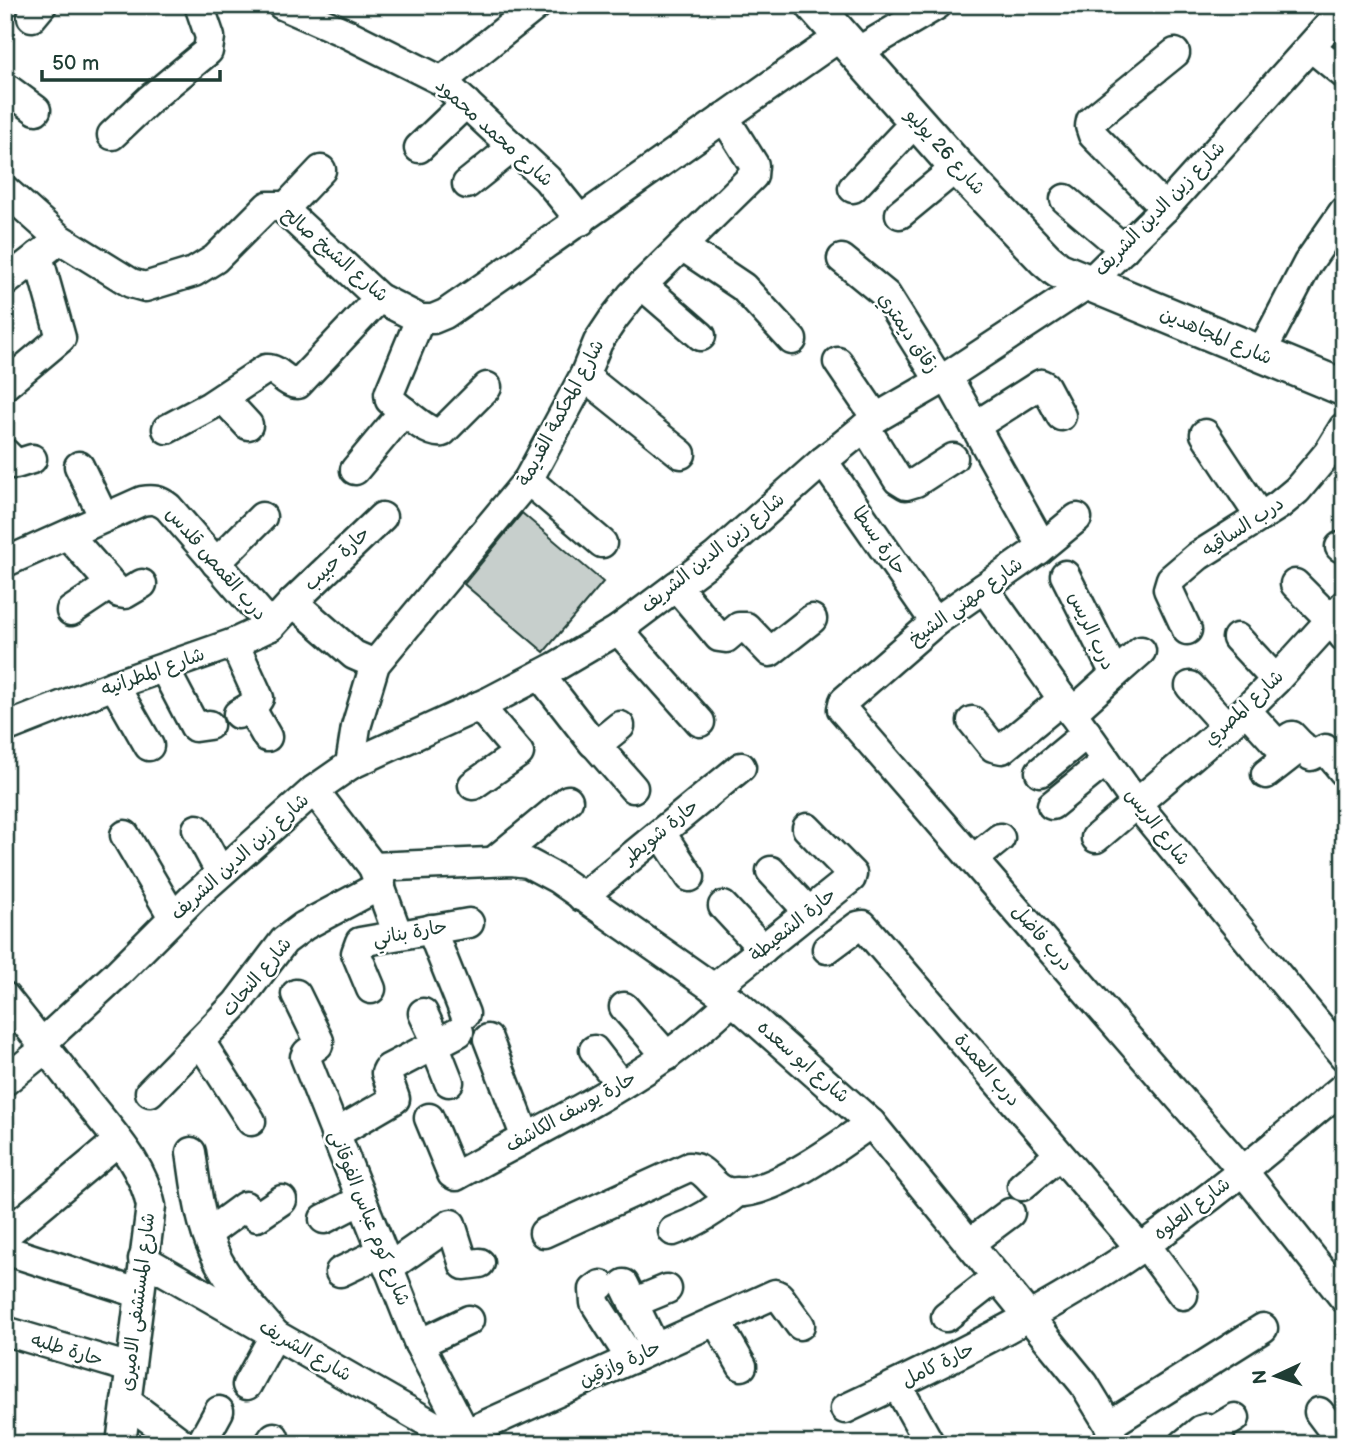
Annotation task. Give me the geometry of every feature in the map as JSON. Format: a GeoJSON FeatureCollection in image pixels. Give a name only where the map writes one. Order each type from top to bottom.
{"type":"FeatureCollection","features":[{"type":"Feature","properties":{"kind":"street"},"geometry":{"type":"LineString","coordinates":[[112,135],[208,51],[210,37],[199,5]]}},
{"type":"Feature","properties":{"kind":"street","name":"شارع محمد محمود"},"geometry":{"type":"LineString","coordinates":[[282,5],[348,34],[442,81],[547,179],[581,221]]}},
{"type":"Feature","properties":{"kind":"street","name":"شارع 26 يوليو"},"geometry":{"type":"LineString","coordinates":[[814,5],[957,167],[1045,259],[1058,270],[1088,284]]}},
{"type":"Feature","properties":{"kind":"street"},"geometry":{"type":"LineString","coordinates":[[487,387],[438,434],[390,400],[389,394],[420,318],[433,319],[445,314],[581,221],[724,117],[848,45],[937,5]]}},
{"type":"Feature","properties":{"kind":"street"},"geometry":{"type":"LineString","coordinates":[[442,81],[521,10]]}},
{"type":"Feature","properties":{"kind":"street","name":"شارع زين الدين الشريف"},"geometry":{"type":"LineString","coordinates":[[5,1081],[220,872],[314,790],[350,765],[479,706],[618,630],[715,557],[870,422],[944,378],[1088,284],[1165,208],[1311,47],[1337,10]]}},
{"type":"Feature","properties":{"kind":"street"},"geometry":{"type":"LineString","coordinates":[[1311,47],[1344,74]]}},
{"type":"Feature","properties":{"kind":"street"},"geometry":{"type":"LineString","coordinates":[[1165,208],[1093,135],[1090,126],[1091,121],[1175,53]]}},
{"type":"Feature","properties":{"kind":"street"},"geometry":{"type":"LineString","coordinates":[[5,87],[36,110]]}},
{"type":"Feature","properties":{"kind":"street"},"geometry":{"type":"LineString","coordinates":[[419,148],[466,103]]}},
{"type":"Feature","properties":{"kind":"street","name":"شارع المحكمة القديمة"},"geometry":{"type":"LineString","coordinates":[[350,765],[355,727],[375,663],[528,480],[598,342],[614,318],[642,285],[762,166],[754,165],[724,117]]}},
{"type":"Feature","properties":{"kind":"street"},"geometry":{"type":"LineString","coordinates":[[853,188],[916,121]]}},
{"type":"Feature","properties":{"kind":"street"},"geometry":{"type":"LineString","coordinates":[[467,184],[513,147]]}},
{"type":"Feature","properties":{"kind":"street"},"geometry":{"type":"LineString","coordinates":[[900,214],[957,167]]}},
{"type":"Feature","properties":{"kind":"street"},"geometry":{"type":"LineString","coordinates":[[285,209],[321,170]]}},
{"type":"Feature","properties":{"kind":"street","name":"شارع الشيخ صالح"},"geometry":{"type":"LineString","coordinates":[[5,190],[60,239],[131,283],[145,286],[194,272],[215,259],[268,206],[274,205],[285,209],[379,298],[420,318]]}},
{"type":"Feature","properties":{"kind":"street"},"geometry":{"type":"LineString","coordinates":[[1065,199],[1124,249]]}},
{"type":"Feature","properties":{"kind":"street"},"geometry":{"type":"LineString","coordinates":[[1259,355],[1308,264],[1344,211]]}},
{"type":"Feature","properties":{"kind":"street"},"geometry":{"type":"LineString","coordinates":[[5,282],[60,239]]}},
{"type":"Feature","properties":{"kind":"street"},"geometry":{"type":"LineString","coordinates":[[682,246],[743,288],[792,340]]}},
{"type":"Feature","properties":{"kind":"street"},"geometry":{"type":"LineString","coordinates":[[5,384],[61,338],[38,256]]}},
{"type":"Feature","properties":{"kind":"street","name":"زقاق ديمتري"},"geometry":{"type":"LineString","coordinates":[[842,259],[886,295],[944,378]]}},
{"type":"Feature","properties":{"kind":"street","name":"شارع المجاهدين"},"geometry":{"type":"LineString","coordinates":[[1088,284],[1344,388]]}},
{"type":"Feature","properties":{"kind":"street"},"geometry":{"type":"LineString","coordinates":[[642,285],[701,336]]}},
{"type":"Feature","properties":{"kind":"street"},"geometry":{"type":"LineString","coordinates":[[167,429],[223,398],[266,369],[273,369],[294,385],[301,382],[379,298]]}},
{"type":"Feature","properties":{"kind":"street"},"geometry":{"type":"LineString","coordinates":[[838,362],[902,483],[911,484],[953,458]]}},
{"type":"Feature","properties":{"kind":"street"},"geometry":{"type":"LineString","coordinates":[[583,376],[681,454]]}},
{"type":"Feature","properties":{"kind":"street","name":"شارع مهني الشيخ"},"geometry":{"type":"LineString","coordinates":[[842,706],[844,701],[935,622],[1038,550],[1041,544],[975,426],[944,378]]}},
{"type":"Feature","properties":{"kind":"street"},"geometry":{"type":"LineString","coordinates":[[975,426],[1041,384],[1045,386],[1061,416]]}},
{"type":"Feature","properties":{"kind":"street"},"geometry":{"type":"LineString","coordinates":[[223,398],[248,425]]}},
{"type":"Feature","properties":{"kind":"street"},"geometry":{"type":"LineString","coordinates":[[355,471],[404,411]]}},
{"type":"Feature","properties":{"kind":"street","name":"درب الساقيه"},"geometry":{"type":"LineString","coordinates":[[1187,630],[1168,589],[1161,587],[1224,538],[1260,517],[1297,490],[1314,473],[1344,427]]}},
{"type":"Feature","properties":{"kind":"street"},"geometry":{"type":"LineString","coordinates":[[1205,434],[1260,517]]}},
{"type":"Feature","properties":{"kind":"street","name":"حارة بسطا"},"geometry":{"type":"LineString","coordinates":[[823,461],[935,622]]}},
{"type":"Feature","properties":{"kind":"street"},"geometry":{"type":"LineString","coordinates":[[79,466],[104,518]]}},
{"type":"Feature","properties":{"kind":"street"},"geometry":{"type":"LineString","coordinates":[[528,480],[602,543]]}},
{"type":"Feature","properties":{"kind":"street","name":"درب القمص قلدس"},"geometry":{"type":"LineString","coordinates":[[6,562],[142,501],[160,501],[271,626]]}},
{"type":"Feature","properties":{"kind":"street"},"geometry":{"type":"LineString","coordinates":[[216,563],[262,517]]}},
{"type":"Feature","properties":{"kind":"street","name":"حارة حبيب"},"geometry":{"type":"LineString","coordinates":[[293,602],[382,517]]}},
{"type":"Feature","properties":{"kind":"street"},"geometry":{"type":"LineString","coordinates":[[1038,550],[1077,518]]}},
{"type":"Feature","properties":{"kind":"street"},"geometry":{"type":"LineString","coordinates":[[68,535],[119,593],[125,594],[142,584]]}},
{"type":"Feature","properties":{"kind":"street","name":"درب الريس"},"geometry":{"type":"LineString","coordinates":[[1065,575],[1115,674],[1074,715]]}},
{"type":"Feature","properties":{"kind":"street"},"geometry":{"type":"LineString","coordinates":[[1295,584],[1340,621]]}},
{"type":"Feature","properties":{"kind":"street"},"geometry":{"type":"LineString","coordinates":[[71,611],[110,585]]}},
{"type":"Feature","properties":{"kind":"street"},"geometry":{"type":"LineString","coordinates":[[676,586],[719,637],[726,638],[739,627],[746,627],[770,652],[812,619]]}},
{"type":"Feature","properties":{"kind":"street","name":"شارع الريس"},"geometry":{"type":"LineString","coordinates":[[984,588],[1136,803],[1344,1056]]}},
{"type":"Feature","properties":{"kind":"street"},"geometry":{"type":"LineString","coordinates":[[293,602],[354,655],[375,663]]}},
{"type":"Feature","properties":{"kind":"street","name":"شارع المطرانيه"},"geometry":{"type":"LineString","coordinates":[[5,728],[114,685],[234,643],[271,626],[293,602]]}},
{"type":"Feature","properties":{"kind":"street","name":"شارع المصري"},"geometry":{"type":"LineString","coordinates":[[1096,838],[1236,718],[1340,621]]}},
{"type":"Feature","properties":{"kind":"street"},"geometry":{"type":"LineString","coordinates":[[618,630],[700,722]]}},
{"type":"Feature","properties":{"kind":"street"},"geometry":{"type":"LineString","coordinates":[[1237,638],[1276,680]]}},
{"type":"Feature","properties":{"kind":"street"},"geometry":{"type":"LineString","coordinates":[[234,643],[259,694],[258,701],[244,710],[267,737]]}},
{"type":"Feature","properties":{"kind":"street"},"geometry":{"type":"LineString","coordinates":[[1115,674],[1142,651]]}},
{"type":"Feature","properties":{"kind":"street"},"geometry":{"type":"LineString","coordinates":[[164,668],[195,727],[209,725]]}},
{"type":"Feature","properties":{"kind":"street"},"geometry":{"type":"LineString","coordinates":[[540,675],[633,788]]}},
{"type":"Feature","properties":{"kind":"street"},"geometry":{"type":"LineString","coordinates":[[114,685],[149,746]]}},
{"type":"Feature","properties":{"kind":"street"},"geometry":{"type":"LineString","coordinates":[[1190,686],[1276,743],[1280,744],[1293,736],[1311,757],[1325,749],[1344,772]]}},
{"type":"Feature","properties":{"kind":"street"},"geometry":{"type":"LineString","coordinates":[[473,785],[519,753],[479,706]]}},
{"type":"Feature","properties":{"kind":"street","name":"درب فاضل"},"geometry":{"type":"LineString","coordinates":[[842,706],[843,712],[920,780],[974,859],[1243,1171],[1344,1298]]}},
{"type":"Feature","properties":{"kind":"street"},"geometry":{"type":"LineString","coordinates":[[972,721],[993,747],[1002,749],[1074,715]]}},
{"type":"Feature","properties":{"kind":"street"},"geometry":{"type":"LineString","coordinates":[[1041,772],[1074,715]]}},
{"type":"Feature","properties":{"kind":"street"},"geometry":{"type":"LineString","coordinates":[[595,744],[620,726]]}},
{"type":"Feature","properties":{"kind":"street"},"geometry":{"type":"LineString","coordinates":[[1266,774],[1302,747]]}},
{"type":"Feature","properties":{"kind":"street"},"geometry":{"type":"LineString","coordinates":[[1052,805],[1106,761]]}},
{"type":"Feature","properties":{"kind":"street","name":"حارة شويطر"},"geometry":{"type":"LineString","coordinates":[[582,897],[741,767]]}},
{"type":"Feature","properties":{"kind":"street"},"geometry":{"type":"LineString","coordinates":[[314,790],[377,876],[398,935]]}},
{"type":"Feature","properties":{"kind":"street"},"geometry":{"type":"LineString","coordinates":[[494,861],[568,800]]}},
{"type":"Feature","properties":{"kind":"street","name":"حارة الشعيطة"},"geometry":{"type":"LineString","coordinates":[[723,995],[763,949],[852,876],[807,828]]}},
{"type":"Feature","properties":{"kind":"street"},"geometry":{"type":"LineString","coordinates":[[197,829],[220,872]]}},
{"type":"Feature","properties":{"kind":"street"},"geometry":{"type":"LineString","coordinates":[[661,833],[690,877]]}},
{"type":"Feature","properties":{"kind":"street"},"geometry":{"type":"LineString","coordinates":[[125,835],[173,917]]}},
{"type":"Feature","properties":{"kind":"street"},"geometry":{"type":"LineString","coordinates":[[974,859],[1000,838]]}},
{"type":"Feature","properties":{"kind":"street","name":"شارع ابو سعده"},"geometry":{"type":"LineString","coordinates":[[377,876],[494,861],[528,863],[558,879],[723,995],[871,1123],[1084,1384],[1111,1434]]}},
{"type":"Feature","properties":{"kind":"street"},"geometry":{"type":"LineString","coordinates":[[771,871],[809,912]]}},
{"type":"Feature","properties":{"kind":"street","name":"شارع النحات"},"geometry":{"type":"LineString","coordinates":[[150,1092],[237,1003],[284,941],[377,876]]}},
{"type":"Feature","properties":{"kind":"street"},"geometry":{"type":"LineString","coordinates":[[723,906],[763,949]]}},
{"type":"Feature","properties":{"kind":"street","name":"حارة بناني"},"geometry":{"type":"LineString","coordinates":[[371,989],[356,953],[360,942],[469,923]]}},
{"type":"Feature","properties":{"kind":"street","name":"درب العمدة"},"geometry":{"type":"LineString","coordinates":[[827,949],[863,925],[1059,1155],[1143,1246],[1182,1295]]}},
{"type":"Feature","properties":{"kind":"street"},"geometry":{"type":"LineString","coordinates":[[431,929],[454,985],[449,1033],[449,1082]]}},
{"type":"Feature","properties":{"kind":"street"},"geometry":{"type":"LineString","coordinates":[[449,1033],[424,1006],[454,985]]}},
{"type":"Feature","properties":{"kind":"street","name":"شارع كوم عباس الفوقانى"},"geometry":{"type":"LineString","coordinates":[[296,994],[319,1041],[305,1056],[335,1134],[419,1344],[468,1440]]}},
{"type":"Feature","properties":{"kind":"street","name":"حارة يوسف الكاشف"},"geometry":{"type":"LineString","coordinates":[[429,1118],[454,1175],[621,1085],[667,1056],[697,1032],[723,995]]}},
{"type":"Feature","properties":{"kind":"street","name":"شارع المستشفى الاميرى"},"geometry":{"type":"LineString","coordinates":[[5,997],[118,1141],[143,1176],[148,1189],[151,1206],[121,1444]]}},
{"type":"Feature","properties":{"kind":"street"},"geometry":{"type":"LineString","coordinates":[[625,1007],[667,1056]]}},
{"type":"Feature","properties":{"kind":"street"},"geometry":{"type":"LineString","coordinates":[[335,1134],[395,1099],[386,1071],[449,1033]]}},
{"type":"Feature","properties":{"kind":"street"},"geometry":{"type":"LineString","coordinates":[[488,1039],[526,1138]]}},
{"type":"Feature","properties":{"kind":"street"},"geometry":{"type":"LineString","coordinates":[[200,1041],[251,1121]]}},
{"type":"Feature","properties":{"kind":"street"},"geometry":{"type":"LineString","coordinates":[[594,1050],[621,1085]]}},
{"type":"Feature","properties":{"kind":"street","name":"شارع العلوه"},"geometry":{"type":"LineString","coordinates":[[1030,1317],[1143,1246],[1243,1171],[1344,1087]]}},
{"type":"Feature","properties":{"kind":"street"},"geometry":{"type":"LineString","coordinates":[[544,1233],[689,1167],[702,1170],[722,1190],[737,1192],[758,1188],[795,1173],[871,1123]]}},
{"type":"Feature","properties":{"kind":"street"},"geometry":{"type":"LineString","coordinates":[[5,1235],[118,1141]]}},
{"type":"Feature","properties":{"kind":"street"},"geometry":{"type":"LineString","coordinates":[[191,1152],[207,1234],[222,1268],[232,1284],[275,1334],[247,1385]]}},
{"type":"Feature","properties":{"kind":"street"},"geometry":{"type":"LineString","coordinates":[[1022,1186],[1059,1155]]}},
{"type":"Feature","properties":{"kind":"street"},"geometry":{"type":"LineString","coordinates":[[673,1231],[713,1212],[737,1192]]}},
{"type":"Feature","properties":{"kind":"street"},"geometry":{"type":"LineString","coordinates":[[207,1234],[246,1206],[257,1217],[282,1200]]}},
{"type":"Feature","properties":{"kind":"street"},"geometry":{"type":"LineString","coordinates":[[324,1219],[361,1200]]}},
{"type":"Feature","properties":{"kind":"street"},"geometry":{"type":"LineString","coordinates":[[970,1243],[1010,1213]]}},
{"type":"Feature","properties":{"kind":"street"},"geometry":{"type":"LineString","coordinates":[[340,1272],[385,1260],[452,1224],[463,1264],[480,1263]]}},
{"type":"Feature","properties":{"kind":"street"},"geometry":{"type":"LineString","coordinates":[[5,1250],[138,1293]]}},
{"type":"Feature","properties":{"kind":"street","name":"شارع الشريف"},"geometry":{"type":"LineString","coordinates":[[143,1259],[468,1440]]}},
{"type":"Feature","properties":{"kind":"street"},"geometry":{"type":"LineString","coordinates":[[946,1317],[998,1277]]}},
{"type":"Feature","properties":{"kind":"street"},"geometry":{"type":"LineString","coordinates":[[643,1354],[594,1303],[594,1290],[667,1289]]}},
{"type":"Feature","properties":{"kind":"street"},"geometry":{"type":"LineString","coordinates":[[620,1291],[643,1354]]}},
{"type":"Feature","properties":{"kind":"street","name":"حارة وازقين"},"geometry":{"type":"LineString","coordinates":[[468,1440],[643,1354],[775,1294],[800,1325]]}},
{"type":"Feature","properties":{"kind":"street","name":"حارة كامل"},"geometry":{"type":"LineString","coordinates":[[845,1409],[952,1359],[1030,1317]]}},
{"type":"Feature","properties":{"kind":"street"},"geometry":{"type":"LineString","coordinates":[[419,1344],[469,1321]]}},
{"type":"Feature","properties":{"kind":"street"},"geometry":{"type":"LineString","coordinates":[[716,1321],[743,1366]]}},
{"type":"Feature","properties":{"kind":"street"},"geometry":{"type":"LineString","coordinates":[[1111,1434],[1263,1328]]}},
{"type":"Feature","properties":{"kind":"street","name":"حارة طلبه"},"geometry":{"type":"LineString","coordinates":[[5,1331],[130,1368]]}},
{"type":"Feature","properties":{"kind":"street"},"geometry":{"type":"LineString","coordinates":[[897,1385],[930,1444]]}},
{"type":"Feature","properties":{"kind":"street"},"geometry":{"type":"LineString","coordinates":[[125,1401],[183,1444]]}},
{"type":"Feature","properties":{"kind":"street"},"geometry":{"type":"LineString","coordinates":[[201,1444],[219,1411]]}},
{"type":"Feature","properties":{"kind":"street"},"geometry":{"type":"LineString","coordinates":[[1319,1412],[1343,1444]]}},
{"type":"Feature","properties":{"kind":"street"},"geometry":{"type":"LineString","coordinates":[[1184,1444],[1204,1429],[1223,1431]]}},
{"type":"Feature","properties":{"kind":"building"},"geometry":{"type":"Polygon","coordinates":[[[522,513],[603,582],[544,652],[464,584],[522,513]]]}}]}
